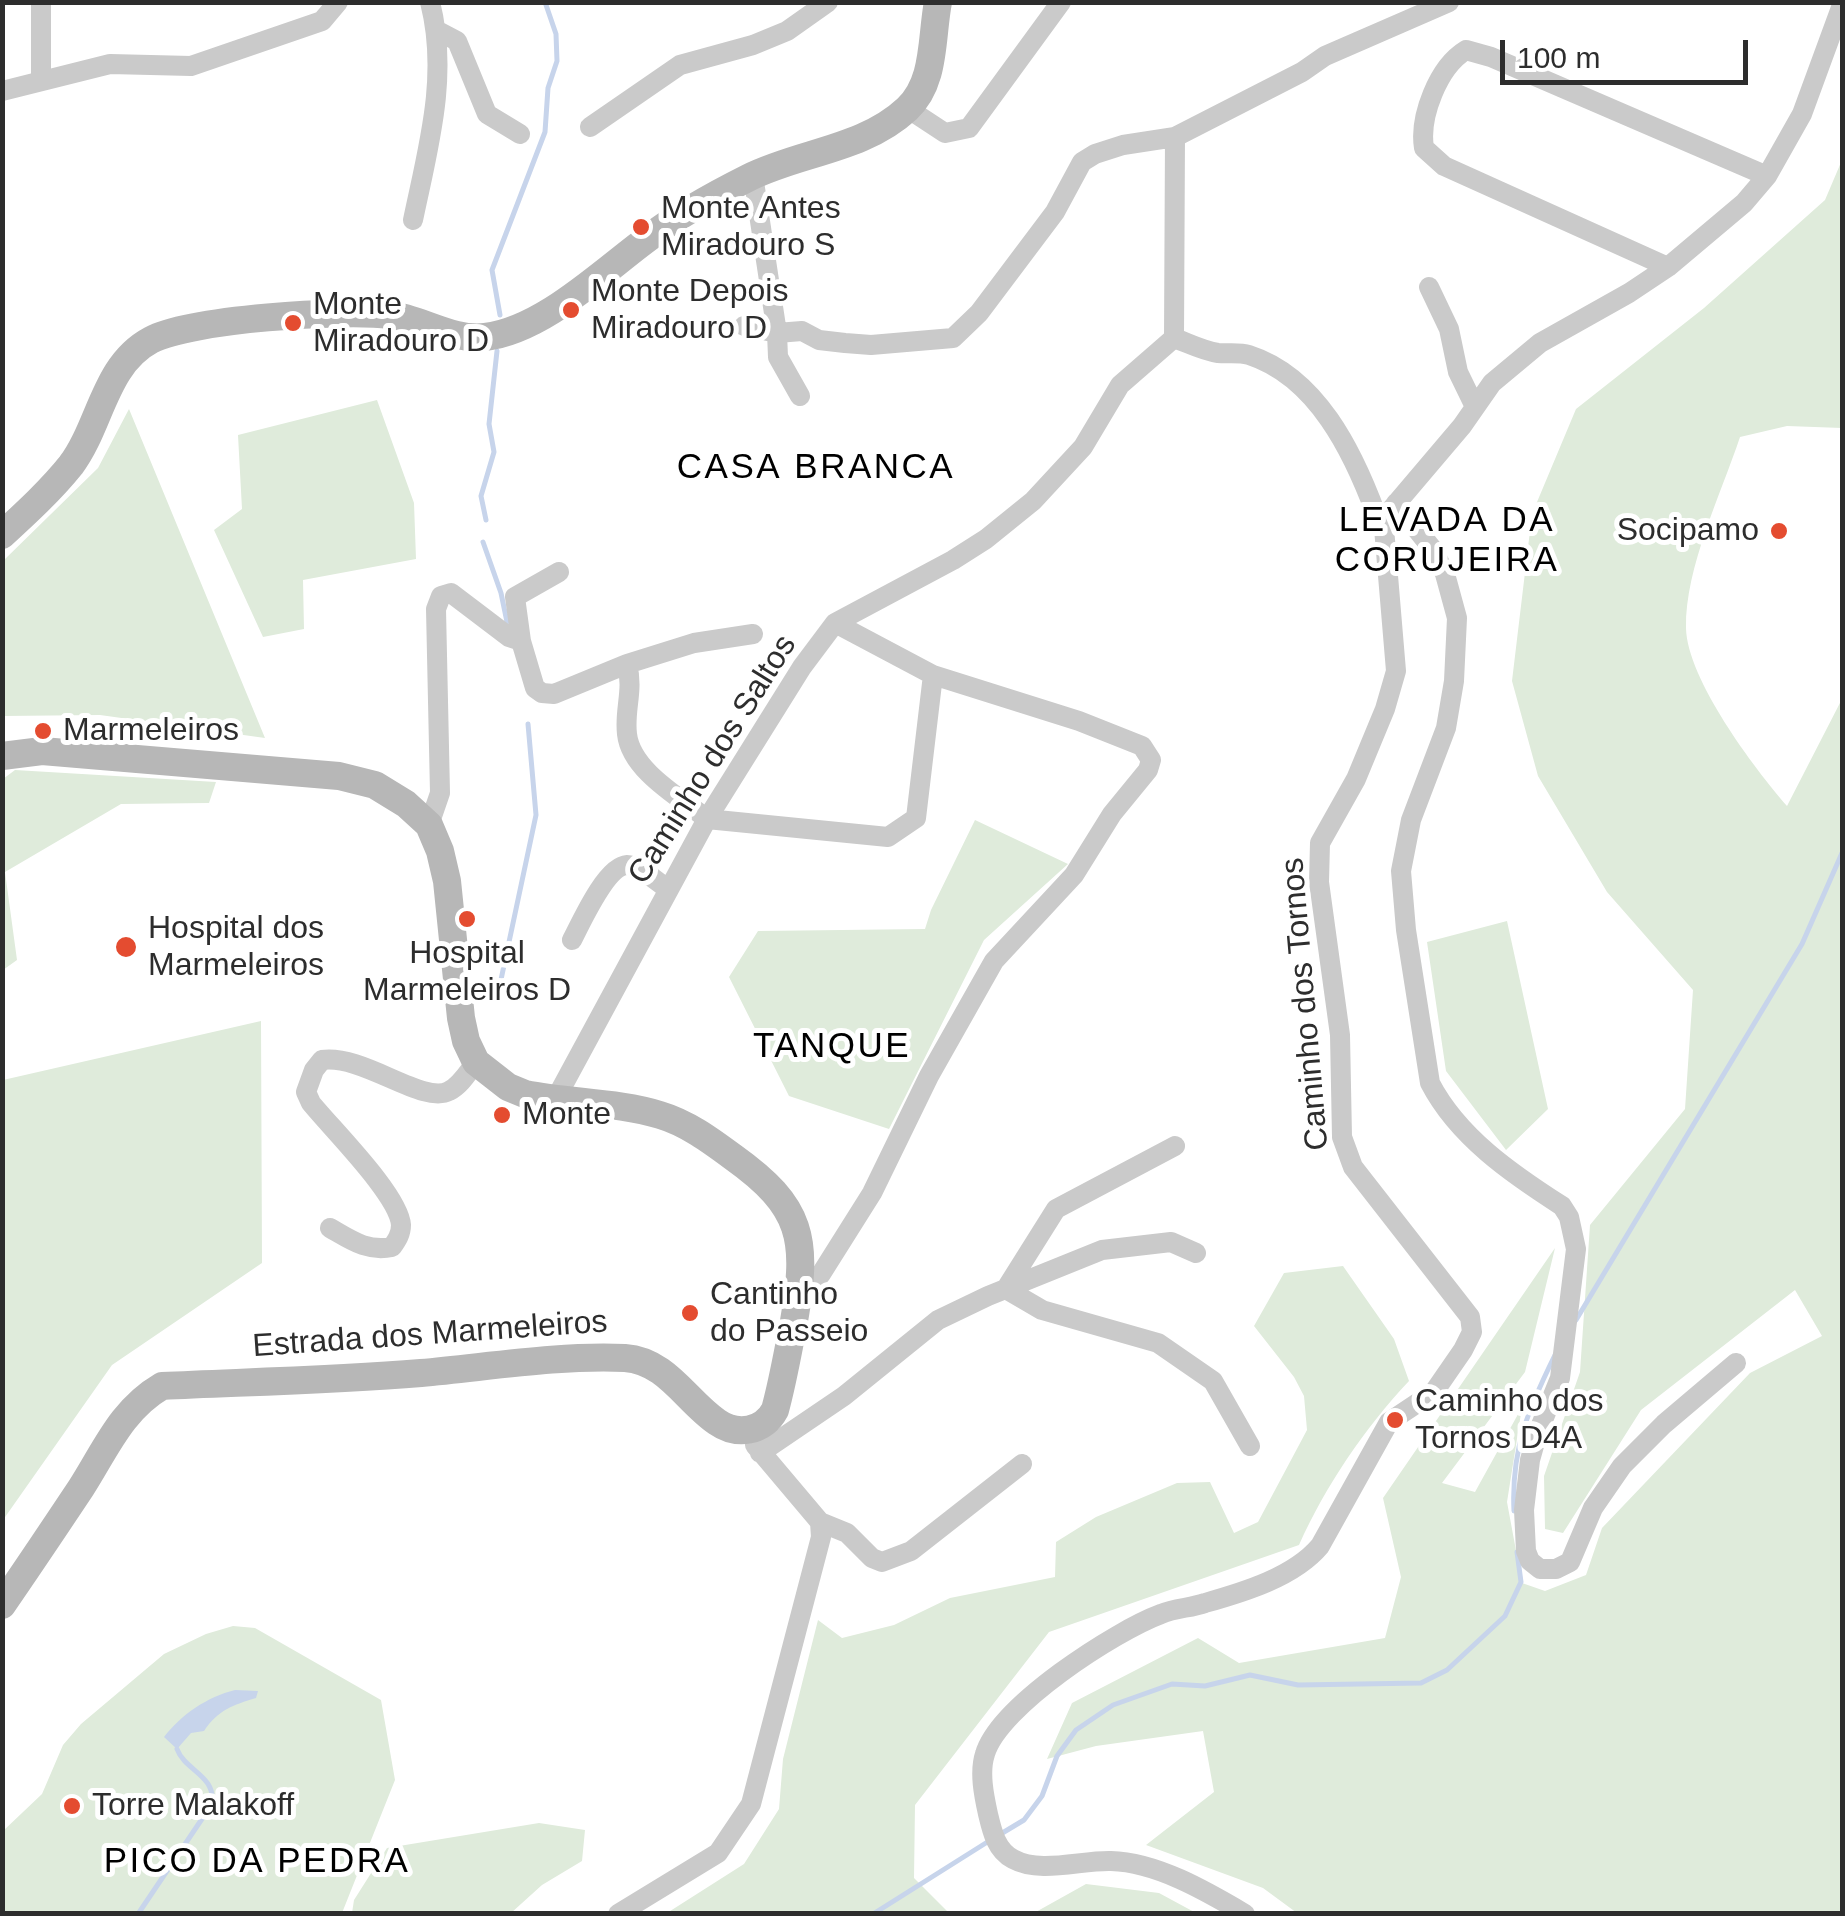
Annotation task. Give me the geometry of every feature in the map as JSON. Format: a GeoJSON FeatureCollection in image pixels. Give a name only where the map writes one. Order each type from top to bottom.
{"type":"FeatureCollection","features":[{"type":"Feature","properties":{"kind":"main road"},"geometry":{"type":"LineString","coordinates":[[2,536],[71,465],[88,439],[123,362],[154,338],[198,327],[344,312],[391,315],[467,336],[512,333],[685,212],[753,175],[861,136],[908,108],[930,65],[938,2]]}},
{"type":"Feature","properties":{"kind":"main road"},"geometry":{"type":"LineString","coordinates":[[2,756],[42,750],[339,776],[375,785],[406,804],[429,826],[440,851],[447,881],[460,1018],[476,1062],[516,1091],[655,1113],[680,1121],[738,1160],[772,1190],[796,1229],[802,1278],[798,1298],[775,1410],[753,1442]]}},
{"type":"Feature","properties":{"kind":"main road","name":"Estrada dos Marmeleiros"},"geometry":{"type":"LineString","coordinates":[[2,1605],[96,1464],[118,1424],[140,1398],[162,1386],[410,1374],[601,1357],[636,1359],[664,1372],[716,1422],[753,1442]]}},
{"type":"Feature","properties":{"kind":"street"},"geometry":{"type":"LineString","coordinates":[[41,2],[42,80]]}},
{"type":"Feature","properties":{"kind":"street"},"geometry":{"type":"LineString","coordinates":[[2,91],[110,64],[192,66],[322,21],[338,2]]}},
{"type":"Feature","properties":{"kind":"street"},"geometry":{"type":"LineString","coordinates":[[414,220],[437,102],[438,32],[430,2]]}},
{"type":"Feature","properties":{"kind":"street"},"geometry":{"type":"LineString","coordinates":[[590,127],[680,65],[770,38],[828,2]]}},
{"type":"Feature","properties":{"kind":"street"},"geometry":{"type":"LineString","coordinates":[[908,108],[945,133],[969,128],[1062,2]]}},
{"type":"Feature","properties":{"kind":"street"},"geometry":{"type":"LineString","coordinates":[[744,326],[777,333],[802,331],[819,340],[871,344],[952,338],[979,312],[1055,212],[1082,162],[1123,145],[1175,138],[1302,72],[1325,56],[1449,2]]}},
{"type":"Feature","properties":{"kind":"street"},"geometry":{"type":"LineString","coordinates":[[1175,138],[1174,338],[1214,352],[1246,354],[1278,368],[1295,382],[1335,426],[1376,514],[1390,509],[1492,383],[1540,343],[1630,294],[1668,267],[1744,203],[1767,176],[1802,114],[1842,5]]}},
{"type":"Feature","properties":{"kind":"street"},"geometry":{"type":"LineString","coordinates":[[438,32],[458,41],[487,114],[520,134]]}},
{"type":"Feature","properties":{"kind":"street"},"geometry":{"type":"LineString","coordinates":[[1668,267],[1432,158],[1424,148],[1423,122],[1452,58],[1466,50],[1491,57],[1767,176]]}},
{"type":"Feature","properties":{"kind":"street"},"geometry":{"type":"LineString","coordinates":[[753,175],[778,357],[800,396]]}},
{"type":"Feature","properties":{"kind":"street"},"geometry":{"type":"LineString","coordinates":[[1429,287],[1449,329],[1458,372],[1476,407]]}},
{"type":"Feature","properties":{"kind":"street","name":"Caminho dos Saltos"},"geometry":{"type":"LineString","coordinates":[[555,1100],[707,819],[802,667],[835,623],[953,560],[1033,501],[1083,447],[1120,385],[1174,338]]}},
{"type":"Feature","properties":{"kind":"street"},"geometry":{"type":"LineString","coordinates":[[2,514],[39,500]]}},
{"type":"Feature","properties":{"kind":"street"},"geometry":{"type":"LineString","coordinates":[[1390,509],[1434,551],[1457,618],[1454,680],[1446,728],[1411,820],[1401,871],[1406,930],[1430,1083],[1462,1130],[1562,1206],[1570,1217],[1576,1250],[1560,1378],[1537,1435],[1524,1510],[1530,1561],[1540,1569],[1556,1569],[1570,1562],[1593,1508],[1622,1466],[1664,1424],[1736,1363]]}},
{"type":"Feature","properties":{"kind":"street","name":"Caminho dos Tornos"},"geometry":{"type":"LineString","coordinates":[[1245,1914],[1182,1881],[1130,1863],[1032,1865],[1011,1858],[994,1840],[982,1792],[985,1754],[1013,1714],[1095,1648],[1163,1612],[1206,1603],[1291,1571],[1309,1559],[1389,1422],[1434,1392],[1472,1332],[1470,1317],[1353,1167],[1342,1137],[1340,1036],[1319,882],[1320,843],[1356,779],[1386,708],[1396,670],[1390,509]]}},
{"type":"Feature","properties":{"kind":"street"},"geometry":{"type":"LineString","coordinates":[[559,572],[516,597],[521,642],[535,688],[542,693],[554,694],[627,664],[694,643],[752,634]]}},
{"type":"Feature","properties":{"kind":"street"},"geometry":{"type":"LineString","coordinates":[[429,826],[440,793],[436,610],[441,596],[451,593],[521,642]]}},
{"type":"Feature","properties":{"kind":"street"},"geometry":{"type":"LineString","coordinates":[[798,1298],[822,1274],[872,1193],[929,1076],[994,961],[1074,875],[1112,814],[1148,770],[1151,760],[1148,751],[1079,721],[933,674],[835,623]]}},
{"type":"Feature","properties":{"kind":"street"},"geometry":{"type":"LineString","coordinates":[[627,664],[632,689],[627,736],[636,757],[655,778],[707,819],[888,837],[916,818],[933,674]]}},
{"type":"Feature","properties":{"kind":"street"},"geometry":{"type":"LineString","coordinates":[[572,940],[612,873],[623,865],[632,866],[668,889]]}},
{"type":"Feature","properties":{"kind":"street"},"geometry":{"type":"LineString","coordinates":[[330,1228],[366,1248],[378,1250],[395,1250],[400,1236],[399,1214],[391,1197],[311,1104],[306,1092],[322,1060],[352,1062],[429,1095],[445,1094],[454,1088],[476,1062]]}},
{"type":"Feature","properties":{"kind":"street"},"geometry":{"type":"LineString","coordinates":[[1006,1289],[1056,1209],[1175,1146]]}},
{"type":"Feature","properties":{"kind":"street"},"geometry":{"type":"LineString","coordinates":[[1022,1464],[912,1551],[882,1562],[872,1558],[847,1533],[820,1522],[753,1442],[844,1396],[938,1320],[1039,1273],[1102,1250],[1172,1242],[1196,1253]]}},
{"type":"Feature","properties":{"kind":"street"},"geometry":{"type":"LineString","coordinates":[[1006,1289],[1042,1310],[1158,1343],[1213,1381],[1250,1446]]}},
{"type":"Feature","properties":{"kind":"street"},"geometry":{"type":"LineString","coordinates":[[618,1914],[718,1853],[751,1804],[821,1537],[820,1522]]}},
{"type":"Feature","properties":{"kind":"green space"},"geometry":{"type":"Polygon","coordinates":[[[1842,160],[1842,428],[1787,426],[1740,437],[1705,531],[1691,581],[1686,628],[1689,649],[1710,697],[1757,769],[1787,806],[1842,699],[1842,1913],[1297,1913],[1263,1888],[1146,1845],[1214,1792],[1203,1731],[1096,1746],[1047,1759],[1072,1703],[1198,1638],[1239,1663],[1385,1638],[1401,1577],[1383,1498],[1555,1248],[1525,1372],[1442,1483],[1475,1492],[1522,1407],[1507,1502],[1522,1583],[1545,1591],[1586,1575],[1602,1528],[1750,1373],[1822,1336],[1795,1290],[1641,1410],[1563,1533],[1545,1529],[1544,1476],[1580,1372],[1590,1225],[1685,1109],[1693,990],[1607,892],[1538,776],[1512,681],[1532,514],[1576,409],[1704,308],[1825,200],[1842,160]]]}},
{"type":"Feature","properties":{"kind":"green space"},"geometry":{"type":"Polygon","coordinates":[[[377,400],[414,503],[416,559],[303,580],[304,629],[263,637],[214,530],[242,509],[238,435],[377,400]]]}},
{"type":"Feature","properties":{"kind":"green space"},"geometry":{"type":"Polygon","coordinates":[[[129,409],[265,738],[100,715],[3,716],[3,561],[98,468],[129,409]]]}},
{"type":"Feature","properties":{"kind":"green space"},"geometry":{"type":"Polygon","coordinates":[[[15,770],[216,782],[209,803],[121,804],[5,872],[17,960],[3,970],[3,779],[15,770]]]}},
{"type":"Feature","properties":{"kind":"green space"},"geometry":{"type":"Polygon","coordinates":[[[975,820],[1068,864],[984,940],[889,1129],[789,1096],[729,977],[758,931],[925,929],[975,820]]]}},
{"type":"Feature","properties":{"kind":"green space"},"geometry":{"type":"Polygon","coordinates":[[[1507,921],[1548,1109],[1506,1150],[1446,1071],[1427,942],[1507,921]]]}},
{"type":"Feature","properties":{"kind":"green space"},"geometry":{"type":"Polygon","coordinates":[[[261,1021],[262,1263],[112,1365],[3,1520],[3,1080],[261,1021]]]}},
{"type":"Feature","properties":{"kind":"green space"},"geometry":{"type":"Polygon","coordinates":[[[1343,1266],[1394,1339],[1409,1381],[1347,1459],[1299,1545],[1049,1632],[915,1805],[914,1878],[949,1913],[667,1913],[744,1864],[779,1809],[783,1759],[818,1620],[842,1638],[894,1625],[950,1598],[1055,1577],[1056,1542],[1096,1517],[1177,1483],[1210,1482],[1234,1533],[1258,1522],[1307,1430],[1304,1396],[1254,1326],[1284,1273],[1343,1266]]]}},
{"type":"Feature","properties":{"kind":"green space"},"geometry":{"type":"Polygon","coordinates":[[[233,1626],[255,1628],[381,1700],[395,1780],[342,1913],[3,1914],[3,1831],[42,1794],[63,1745],[81,1724],[164,1654],[233,1626]]]}},
{"type":"Feature","properties":{"kind":"green space"},"geometry":{"type":"Polygon","coordinates":[[[539,1823],[585,1830],[582,1861],[542,1885],[511,1913],[352,1913],[354,1900],[387,1848],[539,1823]]]}},
{"type":"Feature","properties":{"kind":"green space"},"geometry":{"type":"Polygon","coordinates":[[[1086,1884],[1159,1893],[1196,1913],[1034,1913],[1086,1884]]]}},
{"type":"Feature","properties":{"kind":"water"},"geometry":{"type":"Polygon","coordinates":[[[235,1690],[258,1691],[256,1698],[221,1713],[204,1731],[191,1733],[177,1749],[164,1737],[196,1708],[235,1690]]]}},
{"type":"Feature","properties":{"kind":"waterway"},"geometry":{"type":"LineString","coordinates":[[500,315],[492,270],[545,132],[548,88],[557,61],[556,34],[545,2]]}},
{"type":"Feature","properties":{"kind":"waterway"},"geometry":{"type":"LineString","coordinates":[[486,520],[481,496],[494,452],[489,424],[497,351]]}},
{"type":"Feature","properties":{"kind":"waterway"},"geometry":{"type":"LineString","coordinates":[[483,542],[507,622]]}},
{"type":"Feature","properties":{"kind":"waterway"},"geometry":{"type":"LineString","coordinates":[[499,989],[536,815],[528,724]]}},
{"type":"Feature","properties":{"kind":"waterway"},"geometry":{"type":"LineString","coordinates":[[1576,1320],[1802,944],[1842,853]]}},
{"type":"Feature","properties":{"kind":"waterway"},"geometry":{"type":"LineString","coordinates":[[1514,1511],[1515,1468],[1523,1430],[1555,1355]]}},
{"type":"Feature","properties":{"kind":"waterway"},"geometry":{"type":"LineString","coordinates":[[999,1835],[1024,1820],[1042,1796],[1057,1756],[1076,1730],[1113,1705],[1172,1684],[1205,1686],[1250,1675],[1298,1685],[1421,1683],[1447,1670],[1505,1616],[1521,1582],[1517,1552]]}},
{"type":"Feature","properties":{"kind":"waterway"},"geometry":{"type":"LineString","coordinates":[[138,1914],[212,1804],[209,1786],[177,1749]]}},
{"type":"Feature","properties":{"kind":"waterway"},"geometry":{"type":"LineString","coordinates":[[873,1914],[989,1841]]}},
{"type":"Feature","properties":{"kind":"place","name":"Monte Antes Miradouro S"},"geometry":{"type":"Point","coordinates":[641,227]}},
{"type":"Feature","properties":{"kind":"place","name":"Monte Depois Miradouro D"},"geometry":{"type":"Point","coordinates":[571,310]}},
{"type":"Feature","properties":{"kind":"place","name":"Monte Miradouro D"},"geometry":{"type":"Point","coordinates":[293,323]}},
{"type":"Feature","properties":{"kind":"place","name":"Socipamo"},"geometry":{"type":"Point","coordinates":[1779,531]}},
{"type":"Feature","properties":{"kind":"place","name":"Marmeleiros"},"geometry":{"type":"Point","coordinates":[43,731]}},
{"type":"Feature","properties":{"kind":"place","name":"Hospital Marmeleiros D"},"geometry":{"type":"Point","coordinates":[467,919]}},
{"type":"Feature","properties":{"kind":"place","name":"Hospital dos Marmeleiros"},"geometry":{"type":"Point","coordinates":[126,947]}},
{"type":"Feature","properties":{"kind":"place","name":"Monte"},"geometry":{"type":"Point","coordinates":[502,1115]}},
{"type":"Feature","properties":{"kind":"place","name":"Cantinho do Passeio"},"geometry":{"type":"Point","coordinates":[690,1313]}},
{"type":"Feature","properties":{"kind":"place","name":"Caminho dos Tornos D4A"},"geometry":{"type":"Point","coordinates":[1395,1420]}},
{"type":"Feature","properties":{"kind":"place","name":"Torre Malakoff"},"geometry":{"type":"Point","coordinates":[72,1806]}},
{"type":"Feature","properties":{"kind":"district","name":"CASA BRANCA"},"geometry":{"type":"Point","coordinates":[816,468]}},
{"type":"Feature","properties":{"kind":"district","name":"LEVADA DA CORUJEIRA"},"geometry":{"type":"Point","coordinates":[1447,541]}},
{"type":"Feature","properties":{"kind":"district","name":"TANQUE"},"geometry":{"type":"Point","coordinates":[832,1047]}},
{"type":"Feature","properties":{"kind":"district","name":"PICO DA PEDRA"},"geometry":{"type":"Point","coordinates":[257,1862]}}]}
